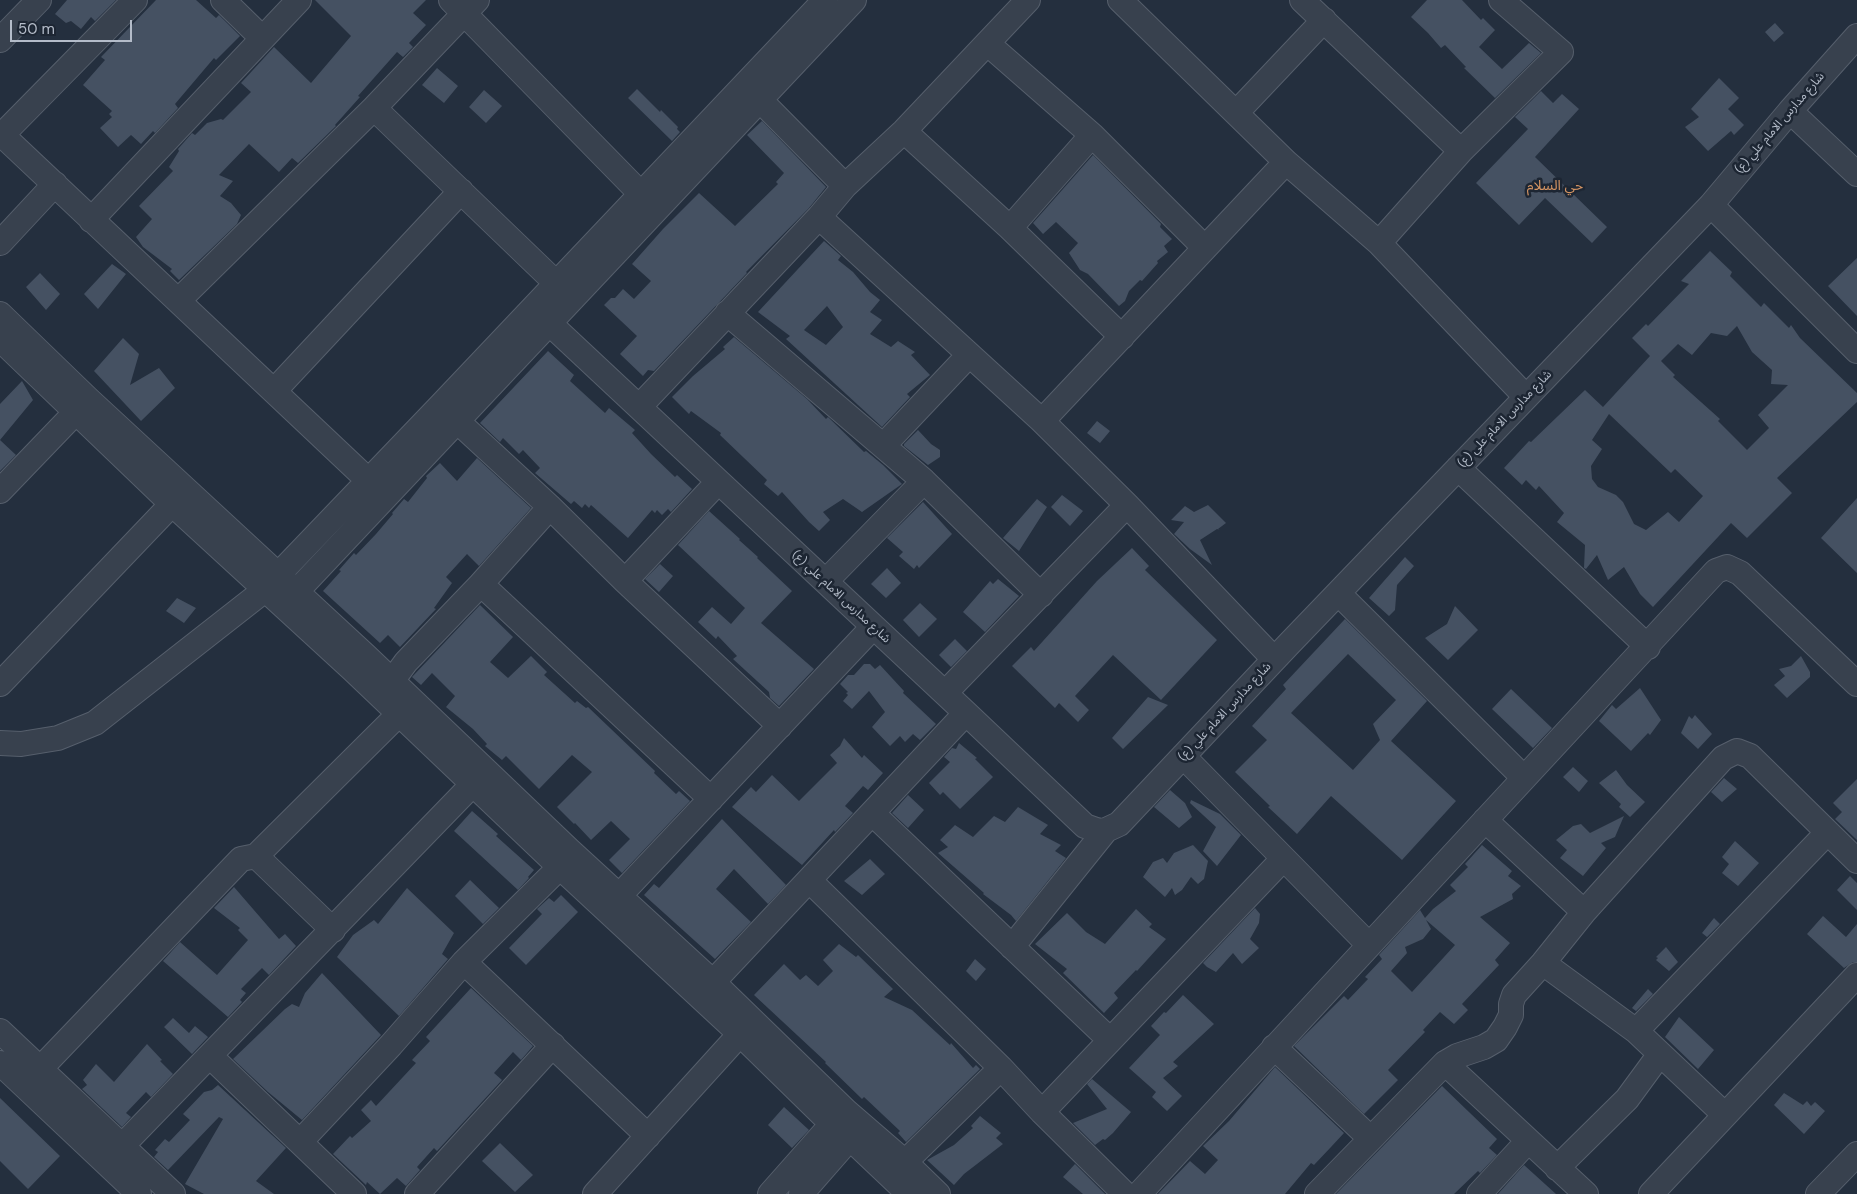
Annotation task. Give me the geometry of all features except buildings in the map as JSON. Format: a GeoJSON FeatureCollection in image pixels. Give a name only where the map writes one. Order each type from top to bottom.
{"type":"FeatureCollection","features":[{"type":"Feature","properties":{"kind":"street"},"geometry":{"type":"LineString","coordinates":[[0,40],[39,0]]}},
{"type":"Feature","properties":{"kind":"street"},"geometry":{"type":"LineString","coordinates":[[135,0],[1,134],[369,480]]}},
{"type":"Feature","properties":{"kind":"street"},"geometry":{"type":"LineString","coordinates":[[223,0],[262,38]]}},
{"type":"Feature","properties":{"kind":"street"},"geometry":{"type":"LineString","coordinates":[[91,220],[298,0]]}},
{"type":"Feature","properties":{"kind":"street"},"geometry":{"type":"LineString","coordinates":[[0,743],[21,744],[58,738],[95,723],[272,582],[825,0]]}},
{"type":"Feature","properties":{"kind":"street"},"geometry":{"type":"LineString","coordinates":[[296,592],[548,322],[854,0]]}},
{"type":"Feature","properties":{"kind":"street"},"geometry":{"type":"LineString","coordinates":[[1120,0],[1286,162],[1379,243],[1526,397]]}},
{"type":"Feature","properties":{"kind":"street"},"geometry":{"type":"LineString","coordinates":[[1302,0],[1461,151]]}},
{"type":"Feature","properties":{"kind":"street"},"geometry":{"type":"LineString","coordinates":[[1379,243],[1461,151],[1561,52],[1502,0]]}},
{"type":"Feature","properties":{"kind":"street"},"geometry":{"type":"LineString","coordinates":[[639,407],[819,217],[845,186],[904,131],[988,44],[1021,2]]}},
{"type":"Feature","properties":{"kind":"street"},"geometry":{"type":"LineString","coordinates":[[179,300],[374,108],[464,4],[641,194]]}},
{"type":"Feature","properties":{"kind":"street"},"geometry":{"type":"LineString","coordinates":[[1236,113],[1324,20]]}},
{"type":"Feature","properties":{"kind":"street","name":"شارع مدارس الامام علي (ع)"},"geometry":{"type":"LineString","coordinates":[[548,322],[966,712],[1085,826],[1106,830],[1119,824],[1274,659],[1711,205],[1790,111],[1857,36]]}},
{"type":"Feature","properties":{"kind":"street"},"geometry":{"type":"LineString","coordinates":[[988,44],[1092,135],[1205,248]]}},
{"type":"Feature","properties":{"kind":"street"},"geometry":{"type":"LineString","coordinates":[[759,99],[845,186]]}},
{"type":"Feature","properties":{"kind":"street"},"geometry":{"type":"LineString","coordinates":[[374,108],[556,283]]}},
{"type":"Feature","properties":{"kind":"street"},"geometry":{"type":"LineString","coordinates":[[1790,111],[1857,174]]}},
{"type":"Feature","properties":{"kind":"street"},"geometry":{"type":"LineString","coordinates":[[904,131],[1010,228],[1122,337]]}},
{"type":"Feature","properties":{"kind":"street"},"geometry":{"type":"LineString","coordinates":[[1010,228],[1092,135]]}},
{"type":"Feature","properties":{"kind":"street"},"geometry":{"type":"LineString","coordinates":[[1042,420],[1286,162]]}},
{"type":"Feature","properties":{"kind":"street"},"geometry":{"type":"LineString","coordinates":[[0,243],[55,184]]}},
{"type":"Feature","properties":{"kind":"street"},"geometry":{"type":"LineString","coordinates":[[274,391],[461,191]]}},
{"type":"Feature","properties":{"kind":"street"},"geometry":{"type":"LineString","coordinates":[[1711,205],[1857,351]]}},
{"type":"Feature","properties":{"kind":"street"},"geometry":{"type":"LineString","coordinates":[[819,217],[1042,420],[1127,505],[1274,659]]}},
{"type":"Feature","properties":{"kind":"street"},"geometry":{"type":"LineString","coordinates":[[727,312],[924,481],[1042,595]]}},
{"type":"Feature","properties":{"kind":"street"},"geometry":{"type":"LineString","coordinates":[[0,314],[272,582],[360,663],[392,681],[569,850],[713,982],[846,1110],[938,1194]]}},
{"type":"Feature","properties":{"kind":"street"},"geometry":{"type":"LineString","coordinates":[[0,339],[172,504],[272,582],[296,592],[360,663],[399,714],[909,1194]]}},
{"type":"Feature","properties":{"kind":"street"},"geometry":{"type":"LineString","coordinates":[[883,446],[969,355]]}},
{"type":"Feature","properties":{"kind":"street"},"geometry":{"type":"LineString","coordinates":[[0,491],[75,413]]}},
{"type":"Feature","properties":{"kind":"street"},"geometry":{"type":"LineString","coordinates":[[456,420],[550,507],[625,582],[780,726]]}},
{"type":"Feature","properties":{"kind":"street"},"geometry":{"type":"LineString","coordinates":[[1458,468],[1648,647]]}},
{"type":"Feature","properties":{"kind":"street"},"geometry":{"type":"LineString","coordinates":[[826,581],[924,481]]}},
{"type":"Feature","properties":{"kind":"street"},"geometry":{"type":"LineString","coordinates":[[625,582],[718,482]]}},
{"type":"Feature","properties":{"kind":"street"},"geometry":{"type":"LineString","coordinates":[[0,684],[172,504]]}},
{"type":"Feature","properties":{"kind":"street"},"geometry":{"type":"LineString","coordinates":[[944,693],[1042,595],[1127,505]]}},
{"type":"Feature","properties":{"kind":"street"},"geometry":{"type":"LineString","coordinates":[[392,681],[406,662],[481,584],[550,507]]}},
{"type":"Feature","properties":{"kind":"street"},"geometry":{"type":"LineString","coordinates":[[1139,1194],[1524,778],[1648,647],[1716,571],[1727,567],[1740,573],[1857,684]]}},
{"type":"Feature","properties":{"kind":"street"},"geometry":{"type":"LineString","coordinates":[[481,584],[711,799]]}},
{"type":"Feature","properties":{"kind":"street"},"geometry":{"type":"LineString","coordinates":[[1338,593],[1524,778]]}},
{"type":"Feature","properties":{"kind":"street"},"geometry":{"type":"LineString","coordinates":[[619,896],[874,627]]}},
{"type":"Feature","properties":{"kind":"street"},"geometry":{"type":"LineString","coordinates":[[713,982],[966,712]]}},
{"type":"Feature","properties":{"kind":"street"},"geometry":{"type":"LineString","coordinates":[[40,1068],[240,859],[256,856],[399,714]]}},
{"type":"Feature","properties":{"kind":"street"},"geometry":{"type":"LineString","coordinates":[[1317,1194],[1445,1063],[1496,1040],[1506,1027],[1511,1015],[1511,1004],[1514,995],[1543,963],[1584,912],[1723,758],[1737,751],[1750,756],[1857,861]]}},
{"type":"Feature","properties":{"kind":"street"},"geometry":{"type":"LineString","coordinates":[[1183,756],[1369,945]]}},
{"type":"Feature","properties":{"kind":"street"},"geometry":{"type":"LineString","coordinates":[[122,1146],[473,784]]}},
{"type":"Feature","properties":{"kind":"street"},"geometry":{"type":"LineString","coordinates":[[872,813],[1110,1040]]}},
{"type":"Feature","properties":{"kind":"street"},"geometry":{"type":"LineString","coordinates":[[1485,820],[1584,912]]}},
{"type":"Feature","properties":{"kind":"street"},"geometry":{"type":"LineString","coordinates":[[1012,947],[1106,830]]}},
{"type":"Feature","properties":{"kind":"street"},"geometry":{"type":"LineString","coordinates":[[1636,1030],[1827,833]]}},
{"type":"Feature","properties":{"kind":"street"},"geometry":{"type":"LineString","coordinates":[[256,856],[333,930]]}},
{"type":"Feature","properties":{"kind":"street"},"geometry":{"type":"LineString","coordinates":[[1042,1112],[1283,859]]}},
{"type":"Feature","properties":{"kind":"street"},"geometry":{"type":"LineString","coordinates":[[300,1142],[391,1045],[464,962],[560,867]]}},
{"type":"Feature","properties":{"kind":"street"},"geometry":{"type":"LineString","coordinates":[[809,880],[1001,1068],[1042,1112],[1125,1194]]}},
{"type":"Feature","properties":{"kind":"street"},"geometry":{"type":"LineString","coordinates":[[464,962],[648,1136]]}},
{"type":"Feature","properties":{"kind":"street"},"geometry":{"type":"LineString","coordinates":[[1543,963],[1636,1030],[1725,1116]]}},
{"type":"Feature","properties":{"kind":"street"},"geometry":{"type":"LineString","coordinates":[[1662,1190],[1725,1116],[1857,975]]}},
{"type":"Feature","properties":{"kind":"street"},"geometry":{"type":"LineString","coordinates":[[0,1030],[173,1194]]}},
{"type":"Feature","properties":{"kind":"street"},"geometry":{"type":"LineString","coordinates":[[596,1194],[740,1034]]}},
{"type":"Feature","properties":{"kind":"street"},"geometry":{"type":"LineString","coordinates":[[417,1194],[553,1045]]}},
{"type":"Feature","properties":{"kind":"street"},"geometry":{"type":"LineString","coordinates":[[1274,1047],[1370,1138]]}},
{"type":"Feature","properties":{"kind":"street"},"geometry":{"type":"LineString","coordinates":[[1557,1168],[1627,1099],[1660,1054]]}},
{"type":"Feature","properties":{"kind":"street"},"geometry":{"type":"LineString","coordinates":[[210,1056],[354,1194]]}},
{"type":"Feature","properties":{"kind":"street"},"geometry":{"type":"LineString","coordinates":[[0,1063],[139,1194]]}},
{"type":"Feature","properties":{"kind":"street"},"geometry":{"type":"LineString","coordinates":[[1445,1063],[1586,1194]]}},
{"type":"Feature","properties":{"kind":"street"},"geometry":{"type":"LineString","coordinates":[[905,1162],[1001,1068]]}},
{"type":"Feature","properties":{"kind":"street"},"geometry":{"type":"LineString","coordinates":[[770,1194],[841,1131]]}},
{"type":"Feature","properties":{"kind":"street"},"geometry":{"type":"LineString","coordinates":[[802,1194],[841,1131]]}},
{"type":"Feature","properties":{"kind":"street"},"geometry":{"type":"LineString","coordinates":[[1479,1194],[1528,1141]]}},
{"type":"Feature","properties":{"kind":"street"},"geometry":{"type":"LineString","coordinates":[[1821,1193],[1857,1154]]}},
{"type":"Feature","properties":{"kind":"district","name":"حي السلام"},"geometry":{"type":"Point","coordinates":[1555,186]}}]}
